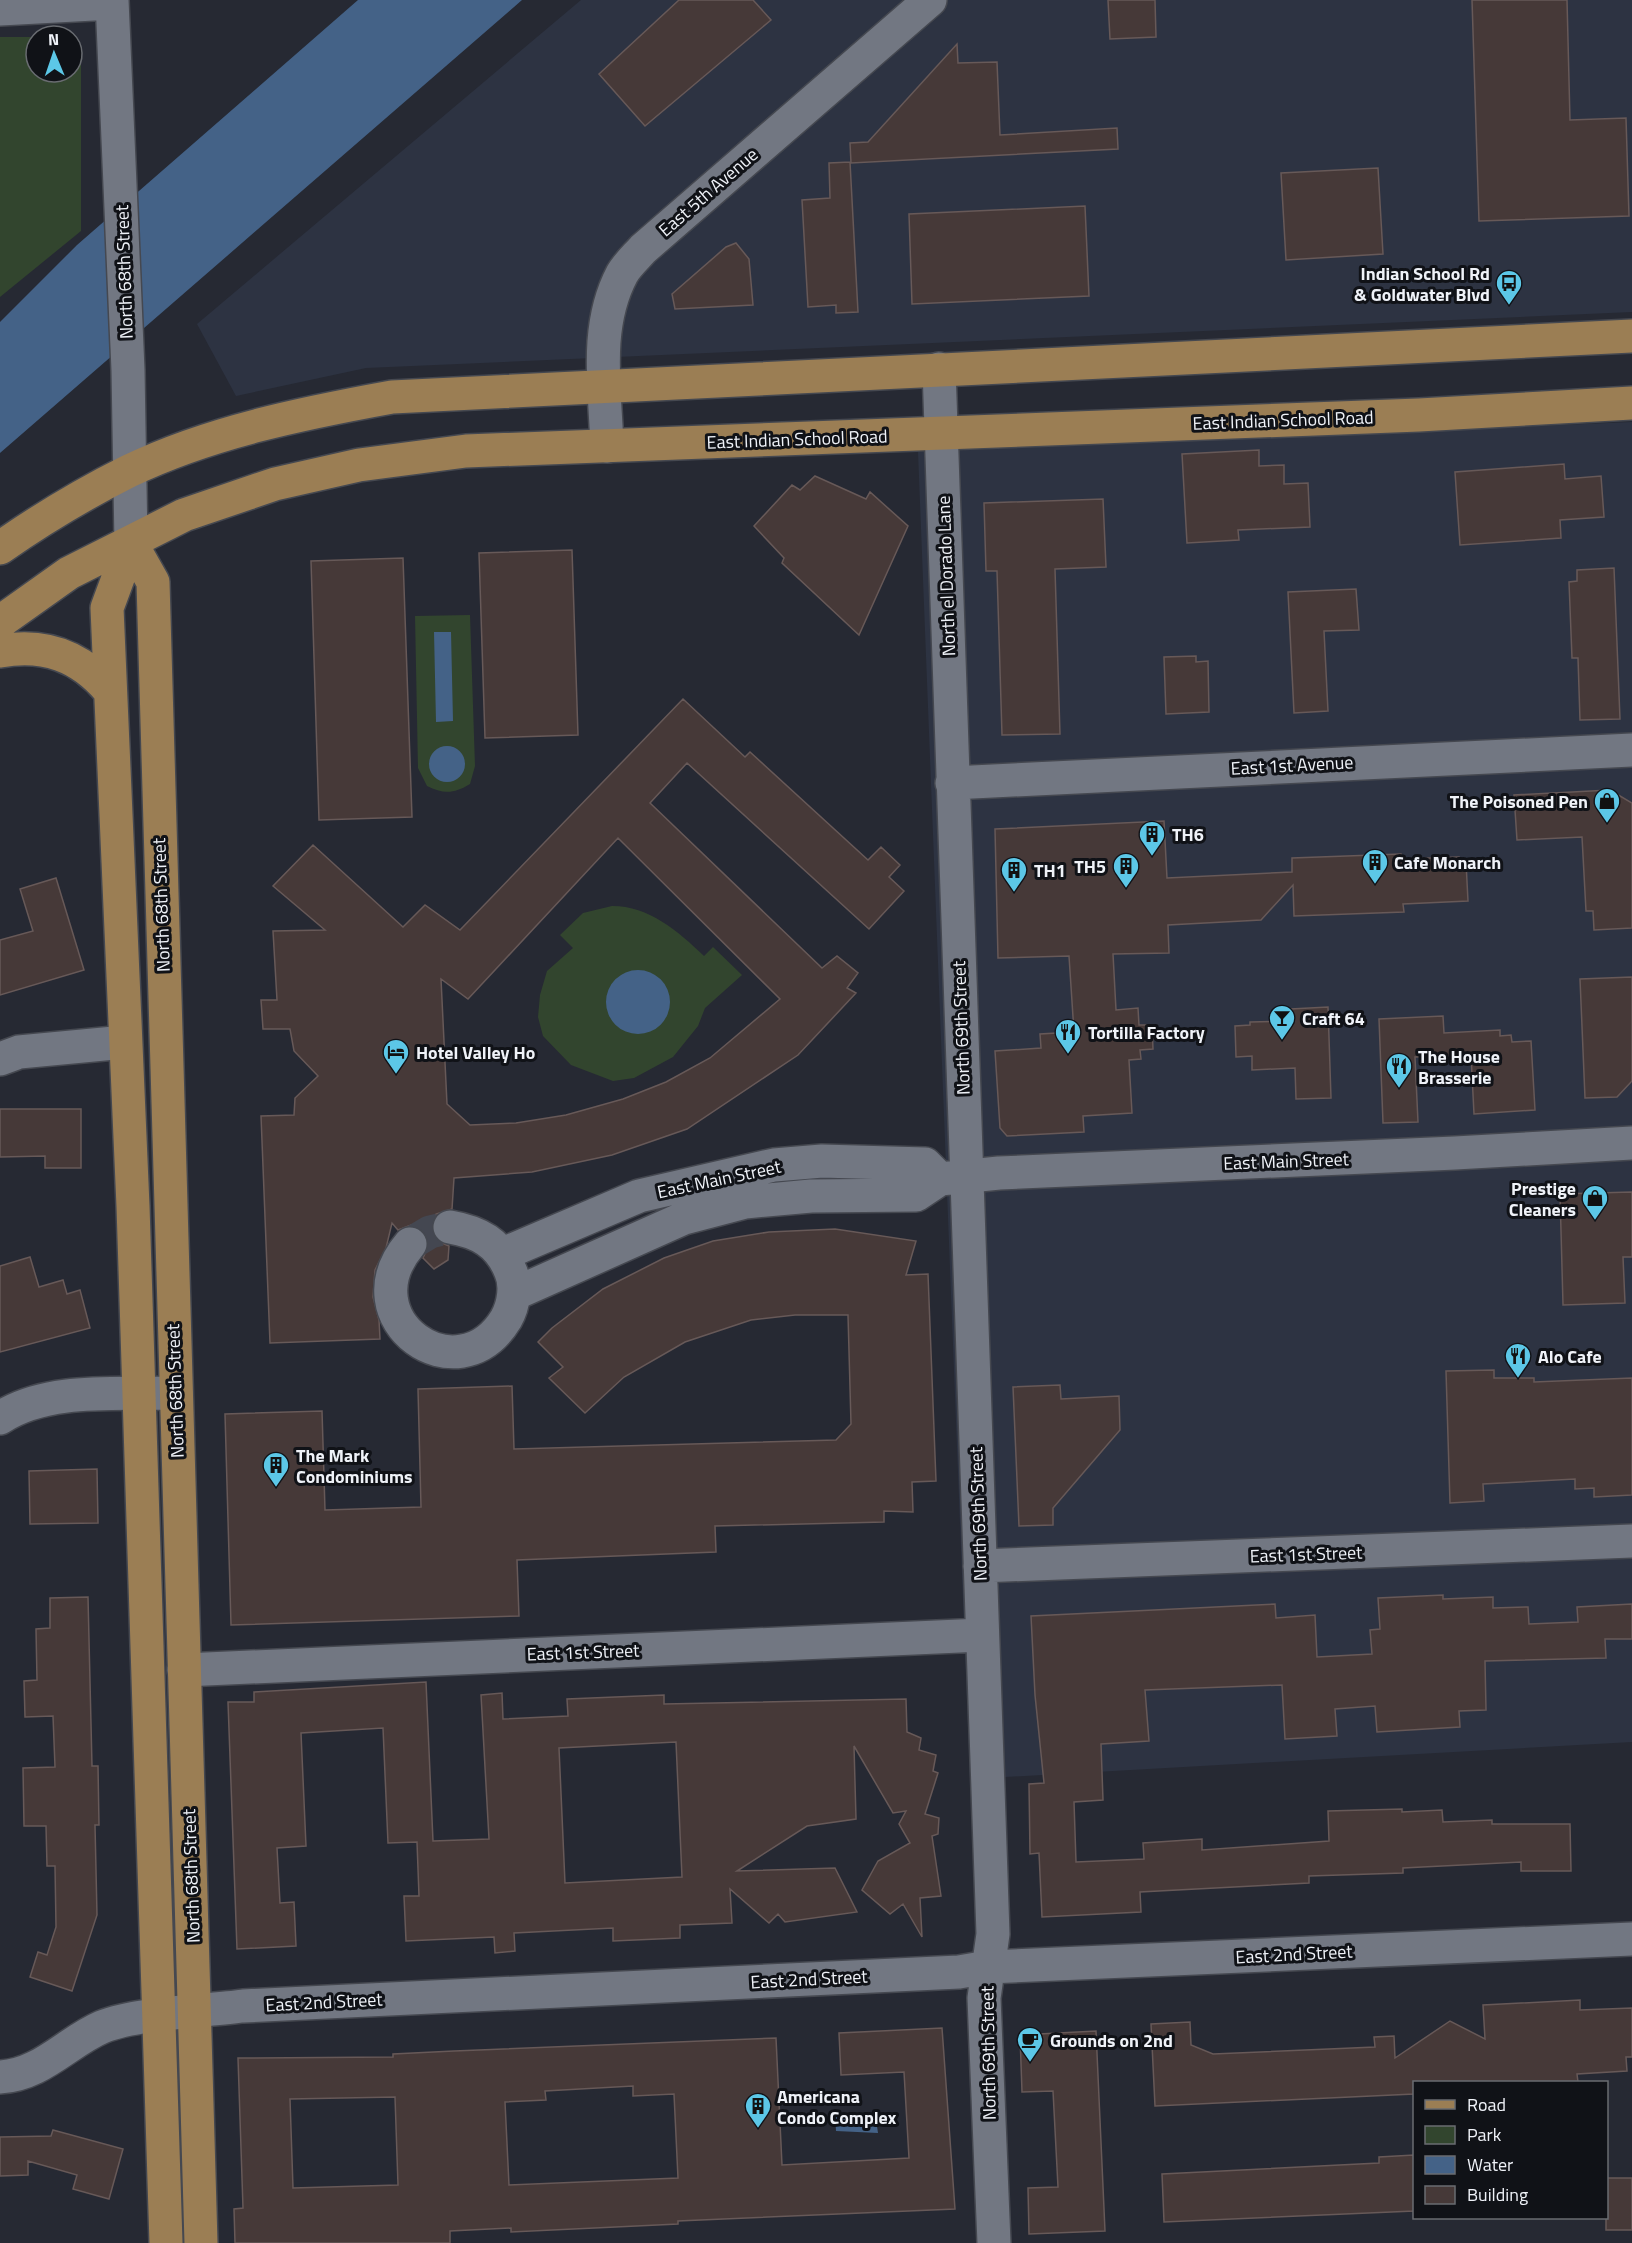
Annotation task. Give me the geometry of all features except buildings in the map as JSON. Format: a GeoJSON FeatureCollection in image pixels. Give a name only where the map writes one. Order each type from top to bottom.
{"type":"FeatureCollection","features":[{"type":"Feature","properties":{"kind":"main road"},"geometry":{"type":"LineString","coordinates":[[0,548],[130,471],[208,441],[335,407],[414,396],[1632,336]]}},
{"type":"Feature","properties":{"kind":"main road","name":"East Indian School Road"},"geometry":{"type":"LineString","coordinates":[[0,622],[69,573],[184,515],[275,484],[359,465],[442,452],[1419,415],[1632,403]]}},
{"type":"Feature","properties":{"kind":"main road","name":"North 68th Street"},"geometry":{"type":"LineString","coordinates":[[131,543],[106,608],[132,1186],[166,2243]]}},
{"type":"Feature","properties":{"kind":"main road","name":"North 68th Street"},"geometry":{"type":"LineString","coordinates":[[131,543],[153,582],[201,2243]]}},
{"type":"Feature","properties":{"kind":"main road"},"geometry":{"type":"LineString","coordinates":[[0,651],[36,648],[59,652],[79,661],[95,673],[109,690]]}},
{"type":"Feature","properties":{"kind":"main road"},"geometry":{"type":"LineString","coordinates":[[132,1186],[169,1186]]}},
{"type":"Feature","properties":{"kind":"street","name":"East 5th Avenue"},"geometry":{"type":"LineString","coordinates":[[607,446],[603,331],[609,307],[623,272],[643,249],[930,0]]}},
{"type":"Feature","properties":{"kind":"street"},"geometry":{"type":"LineString","coordinates":[[0,9],[112,2]]}},
{"type":"Feature","properties":{"kind":"street","name":"North 68th Street"},"geometry":{"type":"LineString","coordinates":[[112,2],[128,370],[131,543]]}},
{"type":"Feature","properties":{"kind":"street","name":"North el Dorado Lane"},"geometry":{"type":"LineString","coordinates":[[939,369],[952,783]]}},
{"type":"Feature","properties":{"kind":"street","name":"East 1st Avenue"},"geometry":{"type":"LineString","coordinates":[[952,783],[1632,750]]}},
{"type":"Feature","properties":{"kind":"street","name":"North 69th Street"},"geometry":{"type":"LineString","coordinates":[[952,783],[954,1178],[980,1566],[993,1934],[984,1998],[994,2243]]}},
{"type":"Feature","properties":{"kind":"street"},"geometry":{"type":"LineString","coordinates":[[0,1059],[19,1052],[125,1042]]}},
{"type":"Feature","properties":{"kind":"street","name":"East Main Street"},"geometry":{"type":"LineString","coordinates":[[514,1294],[684,1218],[745,1202],[811,1196],[916,1195],[954,1178],[1632,1143]]}},
{"type":"Feature","properties":{"kind":"street","name":"East Main Street"},"geometry":{"type":"LineString","coordinates":[[503,1254],[639,1196],[774,1166],[822,1161],[925,1164],[954,1178]]}},
{"type":"Feature","properties":{"kind":"street"},"geometry":{"type":"LineString","coordinates":[[410,1244],[399,1257],[391,1276],[390,1297],[395,1316],[407,1333],[423,1345],[443,1352],[464,1351],[483,1344],[499,1331],[509,1314],[514,1294],[512,1273],[503,1254],[488,1240],[470,1231],[450,1227]]}},
{"type":"Feature","properties":{"kind":"street"},"geometry":{"type":"LineString","coordinates":[[0,1418],[42,1401],[176,1393]]}},
{"type":"Feature","properties":{"kind":"street","name":"East 1st Street"},"geometry":{"type":"LineString","coordinates":[[980,1566],[1632,1541]]}},
{"type":"Feature","properties":{"kind":"street","name":"East 1st Street"},"geometry":{"type":"LineString","coordinates":[[184,1670],[982,1635]]}},
{"type":"Feature","properties":{"kind":"street","name":"East 2nd Street"},"geometry":{"type":"LineString","coordinates":[[0,2077],[43,2064],[102,2027],[158,2016],[243,2006],[959,1972],[988,1967],[1632,1939]]}},
{"type":"Feature","properties":{"kind":"shaded area"},"geometry":{"type":"Polygon","coordinates":[[[581,0],[1632,0],[1632,312],[366,368],[236,396],[197,324],[581,0]]]}},
{"type":"Feature","properties":{"kind":"shaded area"},"geometry":{"type":"Polygon","coordinates":[[[1632,422],[1632,1742],[970,1779],[918,452],[1632,422]]]}},
{"type":"Feature","properties":{"kind":"green space"},"geometry":{"type":"Polygon","coordinates":[[[24,36],[24,84],[81,84],[81,231],[0,297],[0,37],[24,36]]]}},
{"type":"Feature","properties":{"kind":"green space"},"geometry":{"type":"Polygon","coordinates":[[[470,615],[475,766],[470,784],[459,790],[443,792],[427,786],[418,768],[415,616],[470,615]]]}},
{"type":"Feature","properties":{"kind":"green space"},"geometry":{"type":"Polygon","coordinates":[[[612,906],[626,907],[651,915],[673,929],[704,956],[713,947],[742,975],[705,1008],[698,1026],[673,1057],[634,1078],[613,1081],[571,1065],[543,1036],[538,1017],[540,995],[547,971],[573,948],[560,935],[583,913],[612,906]]]}},
{"type":"Feature","properties":{"kind":"water"},"geometry":{"type":"Polygon","coordinates":[[[358,0],[522,0],[0,453],[0,322],[77,245],[358,0]]]}},
{"type":"Feature","properties":{"kind":"water"},"geometry":{"type":"Polygon","coordinates":[[[434,632],[451,632],[453,721],[436,722],[434,632]]]}},
{"type":"Feature","properties":{"kind":"water"},"geometry":{"type":"Polygon","coordinates":[[[447,746],[460,751],[465,764],[460,777],[447,782],[434,777],[429,764],[434,751],[447,746]]]}},
{"type":"Feature","properties":{"kind":"water"},"geometry":{"type":"Polygon","coordinates":[[[632,970],[644,970],[661,979],[668,990],[670,1002],[668,1014],[661,1025],[644,1034],[632,1034],[620,1029],[611,1020],[606,1008],[606,996],[611,984],[620,975],[632,970]]]}},
{"type":"Feature","properties":{"kind":"water"},"geometry":{"type":"Polygon","coordinates":[[[875,2113],[878,2133],[836,2131],[835,2115],[875,2113]]]}},
{"type":"Feature","properties":{"kind":"tunnel"},"geometry":{"type":"LineString","coordinates":[[410,1244],[430,1232],[450,1227]]}},
{"type":"Feature","properties":{"kind":"place","name":"Indian School Rd & Goldwater Blvd"},"geometry":{"type":"Point","coordinates":[1509,306]}},
{"type":"Feature","properties":{"kind":"place","name":"The Poisoned Pen"},"geometry":{"type":"Point","coordinates":[1607,824]}},
{"type":"Feature","properties":{"kind":"place","name":"TH6"},"geometry":{"type":"Point","coordinates":[1152,857]}},
{"type":"Feature","properties":{"kind":"place","name":"Cafe Monarch"},"geometry":{"type":"Point","coordinates":[1375,885]}},
{"type":"Feature","properties":{"kind":"place","name":"TH5"},"geometry":{"type":"Point","coordinates":[1126,889]}},
{"type":"Feature","properties":{"kind":"place","name":"TH1"},"geometry":{"type":"Point","coordinates":[1014,893]}},
{"type":"Feature","properties":{"kind":"place","name":"Craft 64"},"geometry":{"type":"Point","coordinates":[1282,1041]}},
{"type":"Feature","properties":{"kind":"place","name":"Tortilla Factory"},"geometry":{"type":"Point","coordinates":[1068,1055]}},
{"type":"Feature","properties":{"kind":"place","name":"Hotel Valley Ho"},"geometry":{"type":"Point","coordinates":[396,1075]}},
{"type":"Feature","properties":{"kind":"place","name":"The House Brasserie"},"geometry":{"type":"Point","coordinates":[1399,1089]}},
{"type":"Feature","properties":{"kind":"place","name":"Prestige Cleaners"},"geometry":{"type":"Point","coordinates":[1595,1221]}},
{"type":"Feature","properties":{"kind":"place","name":"Alo Cafe"},"geometry":{"type":"Point","coordinates":[1518,1379]}},
{"type":"Feature","properties":{"kind":"place","name":"The Mark Condominiums"},"geometry":{"type":"Point","coordinates":[276,1488]}},
{"type":"Feature","properties":{"kind":"place","name":"Grounds on 2nd"},"geometry":{"type":"Point","coordinates":[1030,2063]}},
{"type":"Feature","properties":{"kind":"place","name":"Americana Condo Complex"},"geometry":{"type":"Point","coordinates":[758,2129]}}]}
